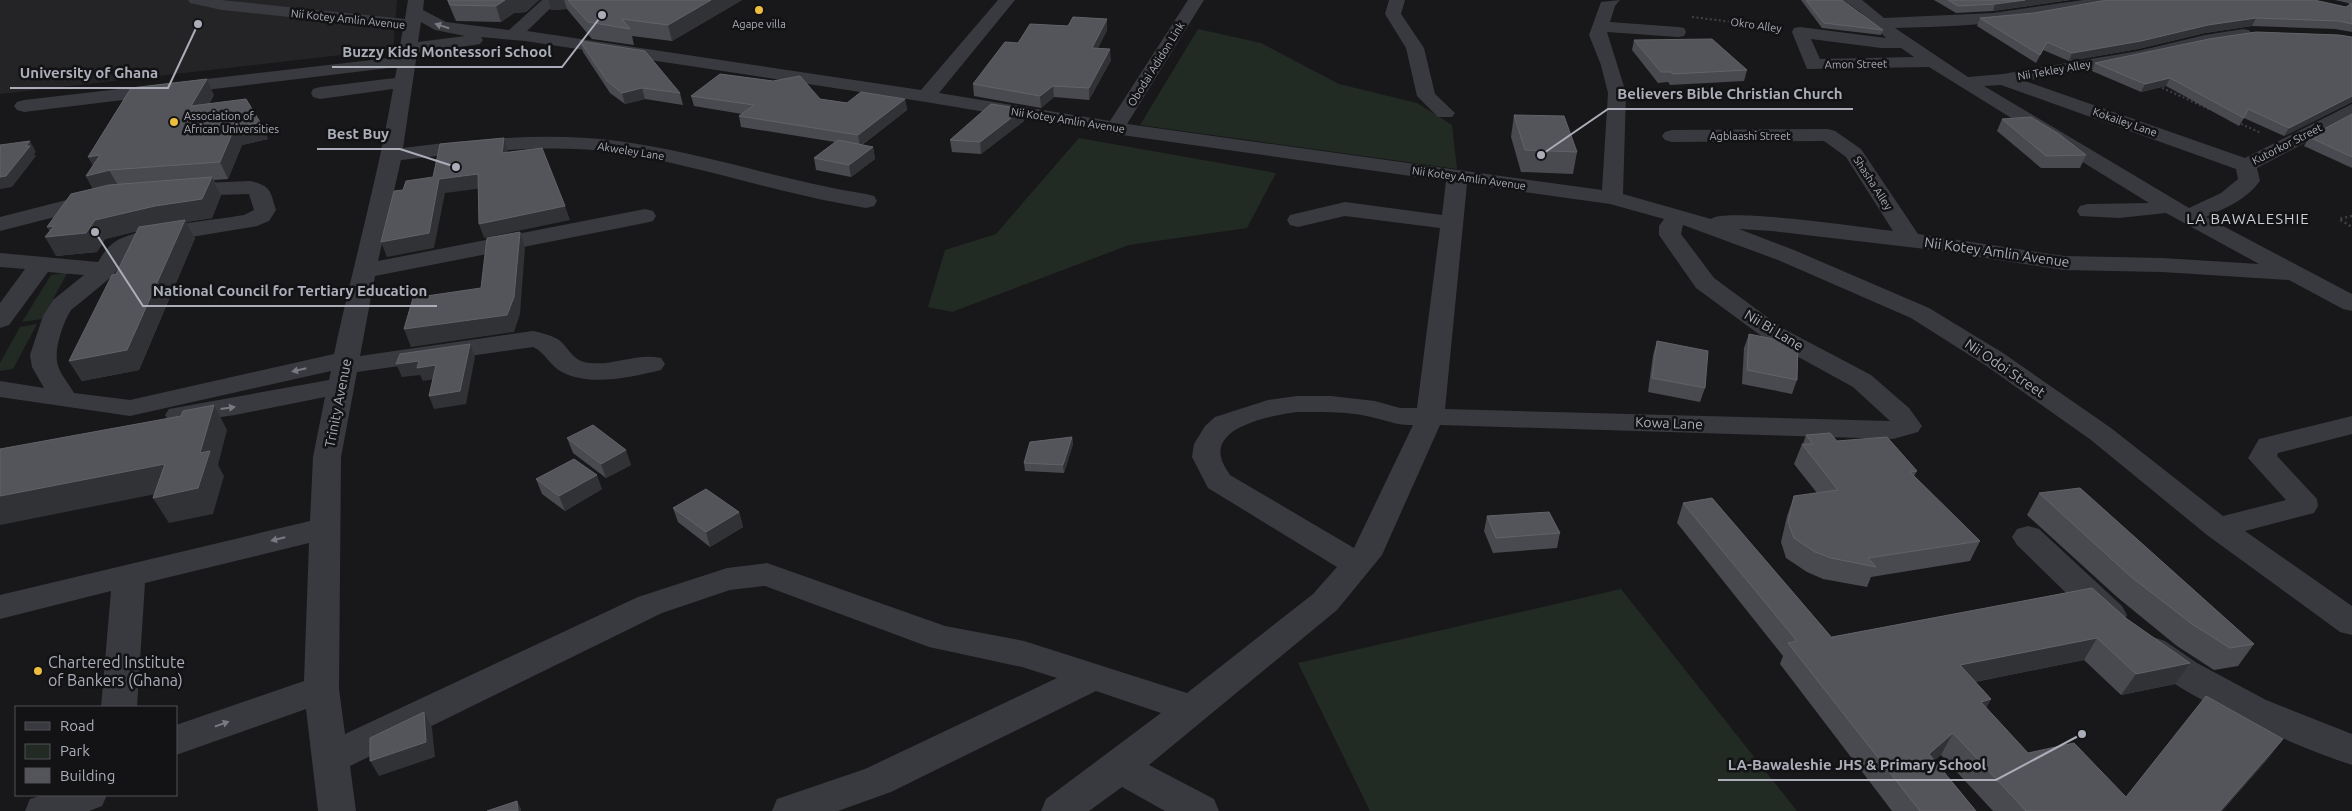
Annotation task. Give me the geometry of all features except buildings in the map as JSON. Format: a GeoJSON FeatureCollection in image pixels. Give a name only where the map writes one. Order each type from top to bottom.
{"type":"FeatureCollection","features":[{"type":"Feature","properties":{"kind":"street","name":"Nii Kotey Amlin Avenue"},"geometry":{"type":"LineString","coordinates":[[196,0],[409,38],[459,41],[519,35]]}},
{"type":"Feature","properties":{"kind":"street"},"geometry":{"type":"LineString","coordinates":[[519,35],[551,0]]}},
{"type":"Feature","properties":{"kind":"street"},"geometry":{"type":"LineString","coordinates":[[926,96],[1007,0]]}},
{"type":"Feature","properties":{"kind":"street","name":"Obodai Adidon Link"},"geometry":{"type":"LineString","coordinates":[[1116,128],[1196,0]]}},
{"type":"Feature","properties":{"kind":"street"},"geometry":{"type":"LineString","coordinates":[[1397,0],[1393,14],[1415,48],[1426,96],[1445,113]]}},
{"type":"Feature","properties":{"kind":"street"},"geometry":{"type":"LineString","coordinates":[[1612,0],[1608,5],[1598,35],[1610,65],[1617,93],[1612,198]]}},
{"type":"Feature","properties":{"kind":"street"},"geometry":{"type":"LineString","coordinates":[[1851,0],[1866,9],[1890,33],[1964,83],[2040,126],[2179,212],[2297,273],[2352,304]]}},
{"type":"Feature","properties":{"kind":"street"},"geometry":{"type":"LineString","coordinates":[[1881,24],[1926,23],[2006,17],[2105,0]]}},
{"type":"Feature","properties":{"kind":"street","name":"Nii Kotey Amlin Avenue"},"geometry":{"type":"LineString","coordinates":[[409,38],[441,26],[519,35],[926,96],[1116,128],[1612,198]]}},
{"type":"Feature","properties":{"kind":"street"},"geometry":{"type":"LineString","coordinates":[[1602,27],[1678,32]]}},
{"type":"Feature","properties":{"kind":"street","name":"Okro Alley"},"geometry":{"type":"LineString","coordinates":[[1800,32],[1882,43],[1905,43]]}},
{"type":"Feature","properties":{"kind":"street","name":"Amon Street"},"geometry":{"type":"LineString","coordinates":[[1800,32],[1813,65],[1934,62]]}},
{"type":"Feature","properties":{"kind":"street","name":"Nii Tekley Alley"},"geometry":{"type":"LineString","coordinates":[[1964,83],[2003,80],[2138,56],[2205,40],[2260,33]]}},
{"type":"Feature","properties":{"kind":"street"},"geometry":{"type":"LineString","coordinates":[[320,93],[409,38]]}},
{"type":"Feature","properties":{"kind":"street"},"geometry":{"type":"LineString","coordinates":[[24,106],[409,38]]}},
{"type":"Feature","properties":{"kind":"street","name":"Trinity Avenue"},"geometry":{"type":"LineString","coordinates":[[337,811],[321,689],[327,458],[364,271],[392,155],[409,38]]}},
{"type":"Feature","properties":{"kind":"street","name":"Kokailey Lane"},"geometry":{"type":"LineString","coordinates":[[2003,80],[2246,165]]}},
{"type":"Feature","properties":{"kind":"street","name":"Kutorkor Street"},"geometry":{"type":"LineString","coordinates":[[2179,212],[2229,198],[2248,181],[2246,165],[2352,110]]}},
{"type":"Feature","properties":{"kind":"street","name":"Agblaashi Street"},"geometry":{"type":"LineString","coordinates":[[1672,136],[1828,135]]}},
{"type":"Feature","properties":{"kind":"street","name":"Shasha Alley"},"geometry":{"type":"LineString","coordinates":[[1828,135],[1854,153],[1910,240]]}},
{"type":"Feature","properties":{"kind":"street","name":"Akweley Lane"},"geometry":{"type":"LineString","coordinates":[[392,155],[511,143],[578,144],[651,152],[822,195],[866,201]]}},
{"type":"Feature","properties":{"kind":"street"},"geometry":{"type":"LineString","coordinates":[[1060,811],[1120,767],[1325,602],[1366,555],[1419,445],[1430,416],[1457,176]]}},
{"type":"Feature","properties":{"kind":"street"},"geometry":{"type":"LineString","coordinates":[[64,400],[45,367],[43,355],[51,325],[62,305],[105,270],[116,252],[129,243],[145,238],[249,221],[260,216],[265,210],[259,190],[250,187],[159,192]]}},
{"type":"Feature","properties":{"kind":"street"},"geometry":{"type":"LineString","coordinates":[[0,224],[119,195]]}},
{"type":"Feature","properties":{"kind":"street","name":"Nii Odoi Street"},"geometry":{"type":"LineString","coordinates":[[1612,198],[1689,219],[1794,259],[1920,312],[1994,359],[2101,434],[2218,528],[2352,623]]}},
{"type":"Feature","properties":{"kind":"street"},"geometry":{"type":"LineString","coordinates":[[1298,220],[1345,210],[1452,223]]}},
{"type":"Feature","properties":{"kind":"street"},"geometry":{"type":"LineString","coordinates":[[2088,211],[2179,212]]}},
{"type":"Feature","properties":{"kind":"street"},"geometry":{"type":"LineString","coordinates":[[364,271],[645,216]]}},
{"type":"Feature","properties":{"kind":"street","name":"Nii Kotey Amlin Avenue"},"geometry":{"type":"LineString","coordinates":[[1689,219],[1772,224],[1910,240],[2064,263],[2162,265],[2297,273]]}},
{"type":"Feature","properties":{"kind":"street","name":"Nii Bi Lane"},"geometry":{"type":"LineString","coordinates":[[1689,219],[1670,226],[1670,234],[1690,258],[1705,283],[1773,333],[1862,381],[1899,414],[1908,426]]}},
{"type":"Feature","properties":{"kind":"street"},"geometry":{"type":"LineString","coordinates":[[0,260],[105,270]]}},
{"type":"Feature","properties":{"kind":"street"},"geometry":{"type":"LineString","coordinates":[[0,320],[41,265]]}},
{"type":"Feature","properties":{"kind":"street"},"geometry":{"type":"LineString","coordinates":[[0,389],[64,400],[130,408],[152,418],[235,407],[344,371],[533,339],[551,345],[568,365],[577,370],[590,371],[652,364]]}},
{"type":"Feature","properties":{"kind":"street","name":"Kowa Lane"},"geometry":{"type":"LineString","coordinates":[[1358,565],[1218,481],[1206,457],[1208,444],[1214,432],[1225,423],[1268,408],[1297,404],[1331,404],[1375,409],[1398,416],[1463,419],[1892,430],[1908,426]]}},
{"type":"Feature","properties":{"kind":"street"},"geometry":{"type":"LineString","coordinates":[[2218,528],[2302,506],[2302,499],[2262,458],[2264,451],[2269,445],[2352,425]]}},
{"type":"Feature","properties":{"kind":"street"},"geometry":{"type":"LineString","coordinates":[[0,607],[326,528]]}},
{"type":"Feature","properties":{"kind":"street"},"geometry":{"type":"LineString","coordinates":[[2028,537],[2127,630],[2185,672],[2253,710],[2352,750]]}},
{"type":"Feature","properties":{"kind":"street"},"geometry":{"type":"LineString","coordinates":[[330,758],[650,605],[727,579],[767,574],[941,638],[1024,654],[1192,709]]}},
{"type":"Feature","properties":{"kind":"street"},"geometry":{"type":"LineString","coordinates":[[119,706],[129,576]]}},
{"type":"Feature","properties":{"kind":"street"},"geometry":{"type":"LineString","coordinates":[[791,811],[878,781],[1095,676]]}},
{"type":"Feature","properties":{"kind":"street"},"geometry":{"type":"LineString","coordinates":[[178,739],[321,689]]}},
{"type":"Feature","properties":{"kind":"street"},"geometry":{"type":"LineString","coordinates":[[1120,767],[1200,811]]}},
{"type":"Feature","properties":{"kind":"street"},"geometry":{"type":"LineString","coordinates":[[44,811],[85,796]]}},
{"type":"Feature","properties":{"kind":"path","name":"Okro Alley"},"geometry":{"type":"LineString","coordinates":[[1689,17],[1773,26],[1800,32]]}},
{"type":"Feature","properties":{"kind":"path"},"geometry":{"type":"LineString","coordinates":[[2157,86],[2218,113]]}},
{"type":"Feature","properties":{"kind":"path"},"geometry":{"type":"LineString","coordinates":[[2235,121],[2286,144]]}},
{"type":"Feature","properties":{"kind":"path"},"geometry":{"type":"LineString","coordinates":[[2352,216],[2339,219],[2352,227]]}},
{"type":"Feature","properties":{"kind":"shaded area"},"geometry":{"type":"Polygon","coordinates":[[[0,0],[397,0],[393,49],[0,94],[0,0]]]}},
{"type":"Feature","properties":{"kind":"green space"},"geometry":{"type":"Polygon","coordinates":[[[1198,29],[1261,43],[1339,84],[1417,103],[1452,125],[1457,169],[1140,125],[1198,29]]]}},
{"type":"Feature","properties":{"kind":"green space"},"geometry":{"type":"Polygon","coordinates":[[[1079,138],[1276,173],[1247,228],[1129,245],[952,312],[928,307],[945,250],[996,234],[1079,138]]]}},
{"type":"Feature","properties":{"kind":"green space"},"geometry":{"type":"Polygon","coordinates":[[[68,272],[42,319],[22,322],[51,275],[68,272]]]}},
{"type":"Feature","properties":{"kind":"green space"},"geometry":{"type":"Polygon","coordinates":[[[37,324],[13,369],[0,371],[0,363],[20,327],[37,324]]]}},
{"type":"Feature","properties":{"kind":"green space"},"geometry":{"type":"Polygon","coordinates":[[[1621,589],[1797,811],[1370,811],[1298,663],[1621,589]]]}},
{"type":"Feature","properties":{"kind":"place","name":"Agape villa"},"geometry":{"type":"Point","coordinates":[759,10]}},
{"type":"Feature","properties":{"kind":"place","name":"Buzzy Kids Montessori School"},"geometry":{"type":"Point","coordinates":[602,15]}},
{"type":"Feature","properties":{"kind":"place","name":"University of Ghana"},"geometry":{"type":"Point","coordinates":[198,24]}},
{"type":"Feature","properties":{"kind":"place","name":"Association of African Universities"},"geometry":{"type":"Point","coordinates":[174,122]}},
{"type":"Feature","properties":{"kind":"place","name":"Believers Bible Christian Church"},"geometry":{"type":"Point","coordinates":[1541,155]}},
{"type":"Feature","properties":{"kind":"place","name":"Best Buy"},"geometry":{"type":"Point","coordinates":[456,167]}},
{"type":"Feature","properties":{"kind":"place","name":"National Council for Tertiary Education"},"geometry":{"type":"Point","coordinates":[95,232]}},
{"type":"Feature","properties":{"kind":"place","name":"Chartered Institute of Bankers (Ghana)"},"geometry":{"type":"Point","coordinates":[38,671]}},
{"type":"Feature","properties":{"kind":"place","name":"LA-Bawaleshie JHS & Primary School"},"geometry":{"type":"Point","coordinates":[2082,734]}},
{"type":"Feature","properties":{"kind":"district","name":"LA BAWALESHIE"},"geometry":{"type":"Point","coordinates":[2248,218]}}]}
